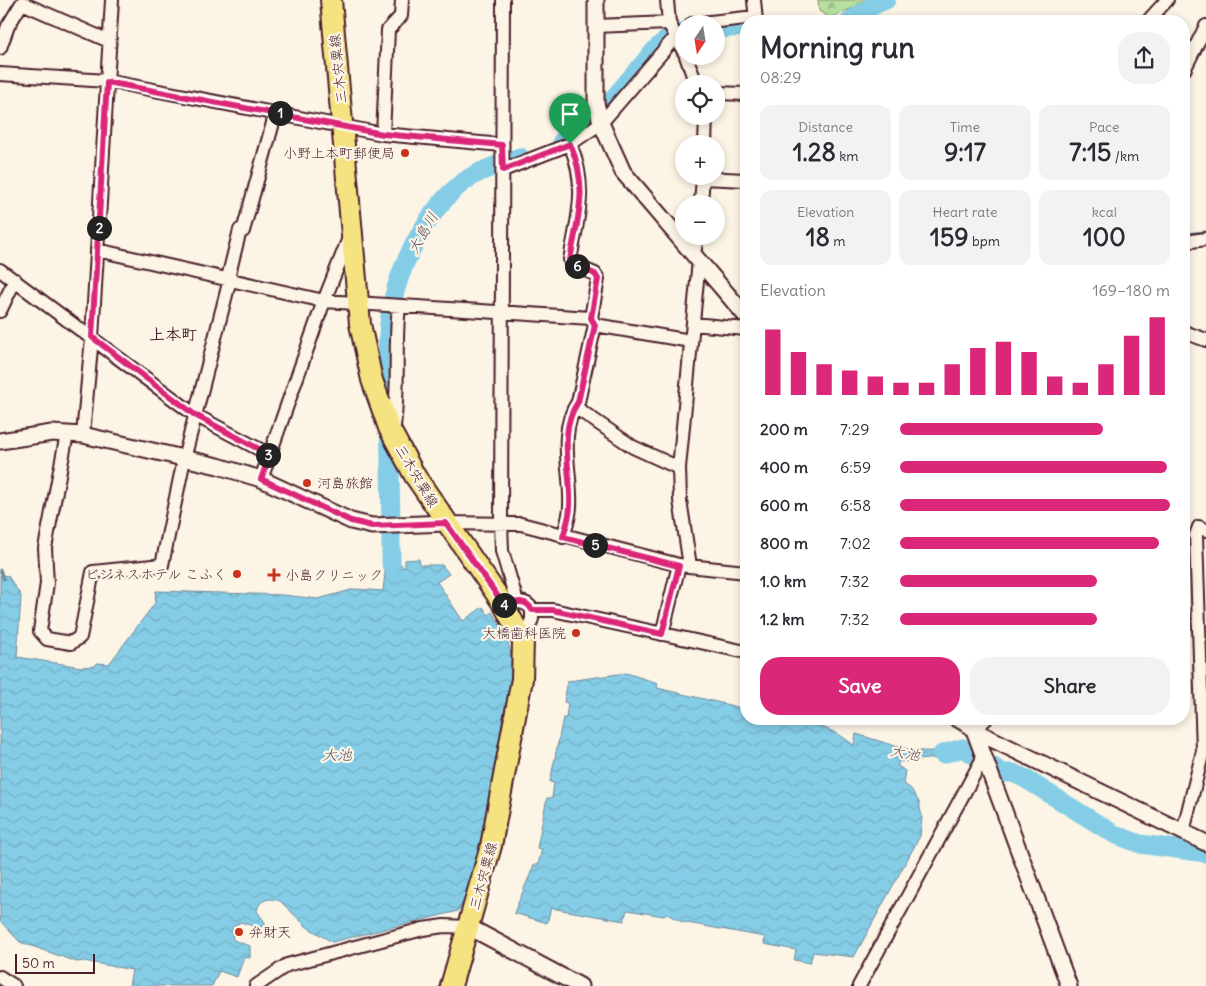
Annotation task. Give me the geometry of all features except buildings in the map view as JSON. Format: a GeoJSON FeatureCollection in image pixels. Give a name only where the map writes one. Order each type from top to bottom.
{"type":"FeatureCollection","features":[{"type":"Feature","properties":{"kind":"main road","name":"三木宍粟線"},"geometry":{"type":"LineString","coordinates":[[331,0],[344,126],[358,303],[362,340],[372,380],[393,435],[415,476],[446,523],[510,603],[523,642],[522,679],[491,846],[451,986]]}},
{"type":"Feature","properties":{"kind":"street"},"geometry":{"type":"LineString","coordinates":[[83,435],[92,337],[112,0]]}},
{"type":"Feature","properties":{"kind":"street"},"geometry":{"type":"LineString","coordinates":[[383,134],[388,30],[401,16],[402,0]]}},
{"type":"Feature","properties":{"kind":"street"},"geometry":{"type":"LineString","coordinates":[[503,0],[501,522],[502,551],[510,603],[530,606],[532,610],[532,618],[523,642]]}},
{"type":"Feature","properties":{"kind":"street"},"geometry":{"type":"LineString","coordinates":[[596,0],[596,103],[601,123],[623,172],[740,309]]}},
{"type":"Feature","properties":{"kind":"street"},"geometry":{"type":"LineString","coordinates":[[503,170],[570,144],[601,123],[671,42],[675,29],[667,0]]}},
{"type":"Feature","properties":{"kind":"street"},"geometry":{"type":"LineString","coordinates":[[754,0],[755,15]]}},
{"type":"Feature","properties":{"kind":"street"},"geometry":{"type":"LineString","coordinates":[[1153,15],[1167,0]]}},
{"type":"Feature","properties":{"kind":"street"},"geometry":{"type":"LineString","coordinates":[[0,48],[8,26],[22,3],[110,41]]}},
{"type":"Feature","properties":{"kind":"street"},"geometry":{"type":"LineString","coordinates":[[725,21],[740,20]]}},
{"type":"Feature","properties":{"kind":"street"},"geometry":{"type":"LineString","coordinates":[[596,26],[675,29]]}},
{"type":"Feature","properties":{"kind":"street"},"geometry":{"type":"LineString","coordinates":[[1190,58],[1206,26]]}},
{"type":"Feature","properties":{"kind":"street"},"geometry":{"type":"LineString","coordinates":[[0,74],[107,82],[276,112],[383,134],[502,145]]}},
{"type":"Feature","properties":{"kind":"street"},"geometry":{"type":"LineString","coordinates":[[725,93],[740,94]]}},
{"type":"Feature","properties":{"kind":"street"},"geometry":{"type":"LineString","coordinates":[[67,434],[45,548],[47,583],[40,631],[47,639],[71,643],[80,637],[93,572],[162,565],[184,459],[228,287],[228,278],[240,230],[243,231],[276,112]]}},
{"type":"Feature","properties":{"kind":"street"},"geometry":{"type":"LineString","coordinates":[[563,537],[570,506],[567,450],[593,322],[598,279],[595,274],[573,265],[570,260],[582,186],[578,164],[570,144]]}},
{"type":"Feature","properties":{"kind":"street"},"geometry":{"type":"LineString","coordinates":[[725,179],[740,180]]}},
{"type":"Feature","properties":{"kind":"street"},"geometry":{"type":"LineString","coordinates":[[261,479],[324,301],[352,231]]}},
{"type":"Feature","properties":{"kind":"street"},"geometry":{"type":"LineString","coordinates":[[1190,241],[1206,239]]}},
{"type":"Feature","properties":{"kind":"street"},"geometry":{"type":"LineString","coordinates":[[662,634],[684,566],[679,468],[693,324],[697,245]]}},
{"type":"Feature","properties":{"kind":"street"},"geometry":{"type":"LineString","coordinates":[[97,250],[324,301],[503,311],[593,322],[691,341]]}},
{"type":"Feature","properties":{"kind":"street"},"geometry":{"type":"LineString","coordinates":[[0,270],[195,415],[270,455]]}},
{"type":"Feature","properties":{"kind":"street"},"geometry":{"type":"LineString","coordinates":[[0,311],[14,280]]}},
{"type":"Feature","properties":{"kind":"street"},"geometry":{"type":"LineString","coordinates":[[393,435],[396,412],[395,346],[399,306]]}},
{"type":"Feature","properties":{"kind":"street"},"geometry":{"type":"LineString","coordinates":[[693,324],[740,328]]}},
{"type":"Feature","properties":{"kind":"street"},"geometry":{"type":"LineString","coordinates":[[1190,334],[1206,340]]}},
{"type":"Feature","properties":{"kind":"street"},"geometry":{"type":"LineString","coordinates":[[575,407],[633,447],[679,468]]}},
{"type":"Feature","properties":{"kind":"street"},"geometry":{"type":"LineString","coordinates":[[0,441],[52,433],[83,435],[218,466],[261,479],[351,521],[372,526],[501,522],[521,524],[563,537],[684,566],[740,571]]}},
{"type":"Feature","properties":{"kind":"street"},"geometry":{"type":"LineString","coordinates":[[1182,832],[1203,751],[1196,535],[1199,527],[1206,530]]}},
{"type":"Feature","properties":{"kind":"street"},"geometry":{"type":"LineString","coordinates":[[532,610],[553,610],[740,651]]}},
{"type":"Feature","properties":{"kind":"street"},"geometry":{"type":"LineString","coordinates":[[971,725],[1069,986]]}},
{"type":"Feature","properties":{"kind":"street"},"geometry":{"type":"LineString","coordinates":[[973,725],[1206,843]]}},
{"type":"Feature","properties":{"kind":"street"},"geometry":{"type":"LineString","coordinates":[[859,986],[983,758]]}},
{"type":"Feature","properties":{"kind":"street"},"geometry":{"type":"LineString","coordinates":[[256,986],[272,973],[296,962],[423,929],[444,926],[469,927],[580,986]]}},
{"type":"Feature","properties":{"kind":"street"},"geometry":{"type":"LineString","coordinates":[[0,977],[14,986]]}},
{"type":"Feature","properties":{"kind":"green space"},"geometry":{"type":"Polygon","coordinates":[[[818,0],[871,0],[837,15],[825,15],[819,11],[818,0]]]}},
{"type":"Feature","properties":{"kind":"water","name":"大池"},"geometry":{"type":"Polygon","coordinates":[[[419,559],[420,565],[442,565],[449,574],[437,582],[463,621],[483,607],[488,615],[492,612],[506,638],[512,663],[512,684],[475,867],[466,899],[458,911],[332,942],[307,927],[280,901],[266,900],[260,904],[257,911],[266,924],[259,928],[241,922],[232,927],[233,940],[250,946],[250,958],[244,957],[237,977],[219,971],[212,986],[129,986],[132,970],[84,961],[77,962],[20,942],[0,921],[0,575],[8,576],[21,596],[17,657],[82,667],[95,666],[97,663],[109,664],[155,603],[156,591],[283,595],[318,599],[355,589],[383,591],[386,564],[401,564],[403,568],[405,567],[405,560],[419,559]]]}},
{"type":"Feature","properties":{"kind":"water"},"geometry":{"type":"Polygon","coordinates":[[[626,673],[658,683],[657,688],[740,708],[740,725],[812,725],[828,729],[854,745],[856,734],[910,750],[935,751],[965,744],[967,751],[948,757],[898,762],[898,766],[905,771],[903,783],[911,789],[919,802],[922,818],[920,836],[854,957],[813,952],[810,963],[794,960],[796,950],[764,944],[765,937],[682,922],[667,914],[664,916],[627,910],[624,921],[551,908],[547,923],[514,913],[534,865],[538,865],[542,849],[537,848],[547,798],[552,798],[554,783],[550,782],[563,718],[566,718],[568,703],[564,702],[568,681],[626,673]]]}},
{"type":"Feature","properties":{"kind":"waterway","name":"大島川"},"geometry":{"type":"LineString","coordinates":[[859,15],[886,0]]}},
{"type":"Feature","properties":{"kind":"waterway","name":"大島川"},"geometry":{"type":"LineString","coordinates":[[725,28],[740,27]]}},
{"type":"Feature","properties":{"kind":"waterway","name":"大島川"},"geometry":{"type":"LineString","coordinates":[[562,141],[573,136],[592,121],[651,54],[675,35]]}},
{"type":"Feature","properties":{"kind":"waterway","name":"大島川"},"geometry":{"type":"LineString","coordinates":[[391,564],[387,347],[391,310],[401,274],[409,255],[430,218],[456,188],[488,168],[520,157]]}},
{"type":"Feature","properties":{"kind":"waterway"},"geometry":{"type":"LineString","coordinates":[[1190,233],[1206,232]]}},
{"type":"Feature","properties":{"kind":"waterway"},"geometry":{"type":"LineString","coordinates":[[0,570],[4,579]]}},
{"type":"Feature","properties":{"kind":"waterway","name":"大池"},"geometry":{"type":"LineString","coordinates":[[942,754],[963,748],[1003,773],[1013,773],[1024,778],[1114,834],[1140,844],[1206,853]]}},
{"type":"Feature","properties":{"kind":"place","name":"小野上本町郵便局"},"geometry":{"type":"Point","coordinates":[405,153]}},
{"type":"Feature","properties":{"kind":"place","name":"河島旅館"},"geometry":{"type":"Point","coordinates":[307,483]}},
{"type":"Feature","properties":{"kind":"place","name":"ビジネスホテル こふく"},"geometry":{"type":"Point","coordinates":[237,574]}},
{"type":"Feature","properties":{"kind":"place","name":"小島クリニック"},"geometry":{"type":"Point","coordinates":[274,575]}},
{"type":"Feature","properties":{"kind":"place","name":"大橋歯科医院"},"geometry":{"type":"Point","coordinates":[576,633]}},
{"type":"Feature","properties":{"kind":"place","name":"弁財天"},"geometry":{"type":"Point","coordinates":[239,932]}},
{"type":"Feature","properties":{"kind":"district","name":"上本町"},"geometry":{"type":"Point","coordinates":[173,334]}},
{"type":"Feature","properties":{"kind":"route"},"geometry":{"type":"LineString","coordinates":[[107,82],[276,112],[383,134],[502,145],[503,170],[570,144],[578,164],[582,186],[570,260],[573,265],[590,270],[598,279],[594,296],[594,312],[591,318],[595,325],[578,402],[572,414],[569,429],[567,470],[570,506],[563,537],[679,566],[662,634],[553,610],[532,610],[530,606],[522,602],[504,605],[446,523],[372,526],[351,521],[261,479],[270,455],[195,415],[92,337],[107,82]]}}]}
